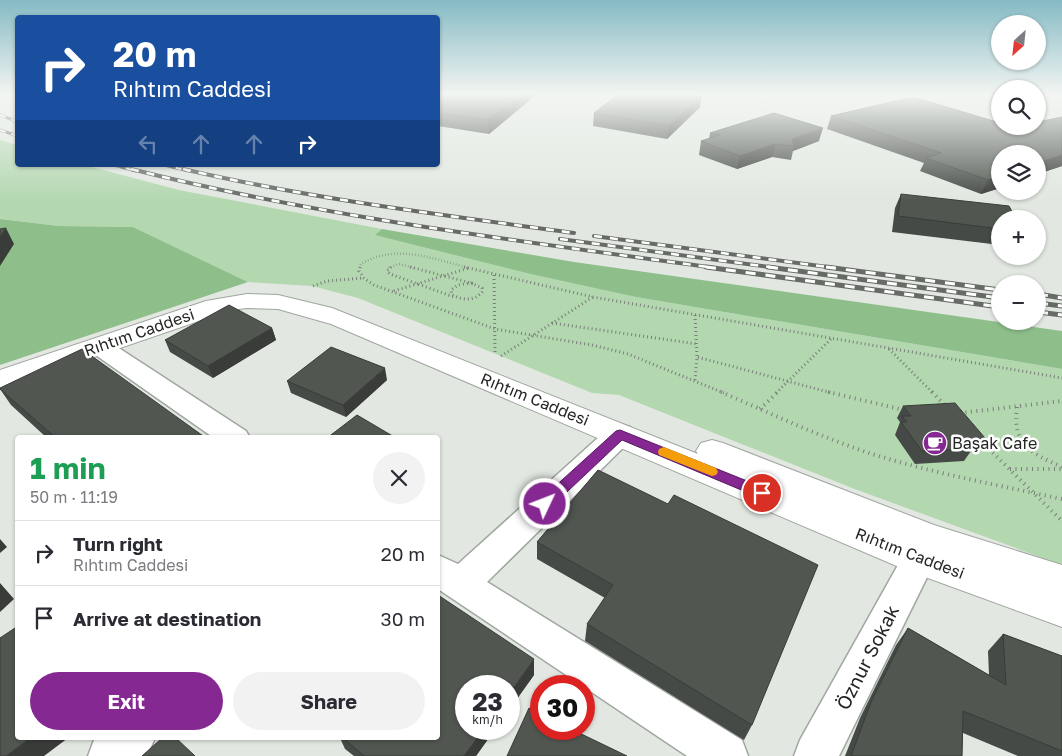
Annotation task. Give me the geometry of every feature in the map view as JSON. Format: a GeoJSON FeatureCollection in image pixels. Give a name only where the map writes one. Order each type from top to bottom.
{"type":"FeatureCollection","features":[{"type":"Feature","properties":{"kind":"main road","name":"Rıhtım Caddesi"},"geometry":{"type":"LineString","coordinates":[[0,372],[211,300],[238,293],[279,290],[302,293],[342,306],[927,537],[1062,581]]}},
{"type":"Feature","properties":{"kind":"main road","name":"Rıhtım Caddesi"},"geometry":{"type":"LineString","coordinates":[[0,380],[236,300],[286,303],[340,319],[919,559],[1062,609]]}},
{"type":"Feature","properties":{"kind":"street"},"geometry":{"type":"LineString","coordinates":[[99,346],[232,435]]}},
{"type":"Feature","properties":{"kind":"street"},"geometry":{"type":"LineString","coordinates":[[620,434],[449,577],[726,756]]}},
{"type":"Feature","properties":{"kind":"street","name":"Öznur Sokak"},"geometry":{"type":"LineString","coordinates":[[816,756],[919,559]]}},
{"type":"Feature","properties":{"kind":"street"},"geometry":{"type":"LineString","coordinates":[[110,756],[130,740]]}},
{"type":"Feature","properties":{"kind":"path"},"geometry":{"type":"LineString","coordinates":[[1062,378],[593,297],[494,275],[413,254],[382,253],[361,264],[359,271],[364,278],[393,292],[495,329],[592,344],[628,354],[695,380],[814,433],[870,452],[932,471],[1062,499]]}},
{"type":"Feature","properties":{"kind":"path"},"geometry":{"type":"LineString","coordinates":[[399,264],[446,276],[475,284],[483,291],[479,296],[470,300],[454,297],[390,274],[387,271],[388,268],[399,264]]}},
{"type":"Feature","properties":{"kind":"path"},"geometry":{"type":"LineString","coordinates":[[393,292],[470,268]]}},
{"type":"Feature","properties":{"kind":"path"},"geometry":{"type":"LineString","coordinates":[[494,275],[495,354]]}},
{"type":"Feature","properties":{"kind":"path"},"geometry":{"type":"LineString","coordinates":[[454,297],[451,292],[453,287],[466,283],[475,284]]}},
{"type":"Feature","properties":{"kind":"path"},"geometry":{"type":"LineString","coordinates":[[501,356],[593,297]]}},
{"type":"Feature","properties":{"kind":"path"},"geometry":{"type":"LineString","coordinates":[[695,316],[697,344],[695,380]]}},
{"type":"Feature","properties":{"kind":"path"},"geometry":{"type":"LineString","coordinates":[[552,323],[697,344]]}},
{"type":"Feature","properties":{"kind":"path"},"geometry":{"type":"LineString","coordinates":[[760,409],[831,339]]}},
{"type":"Feature","properties":{"kind":"path"},"geometry":{"type":"LineString","coordinates":[[889,349],[948,407]]}},
{"type":"Feature","properties":{"kind":"path"},"geometry":{"type":"LineString","coordinates":[[697,357],[864,401],[910,410]]}},
{"type":"Feature","properties":{"kind":"path"},"geometry":{"type":"LineString","coordinates":[[961,421],[954,414],[984,412],[1062,401]]}},
{"type":"Feature","properties":{"kind":"path"},"geometry":{"type":"LineString","coordinates":[[1017,406],[1016,432],[1020,438],[1029,448],[1062,468]]}},
{"type":"Feature","properties":{"kind":"path"},"geometry":{"type":"LineString","coordinates":[[975,435],[1062,521]]}},
{"type":"Feature","properties":{"kind":"path"},"geometry":{"type":"LineString","coordinates":[[1010,470],[1062,468]]}},
{"type":"Feature","properties":{"kind":"green space"},"geometry":{"type":"Polygon","coordinates":[[[0,140],[15,144],[15,167],[92,167],[179,190],[382,229],[376,235],[636,297],[1062,369],[1062,565],[852,488],[619,395],[592,393],[358,298],[312,286],[248,282],[133,227],[59,226],[0,219],[0,140]]]}},
{"type":"Feature","properties":{"kind":"green space"},"geometry":{"type":"Polygon","coordinates":[[[0,219],[59,226],[133,227],[248,282],[0,365],[0,219]]]}},
{"type":"Feature","properties":{"kind":"green space"},"geometry":{"type":"Polygon","coordinates":[[[382,229],[574,262],[991,321],[991,330],[1046,329],[1062,331],[1062,369],[636,297],[531,274],[375,235],[382,229]]]}},
{"type":"Feature","properties":{"kind":"building"},"geometry":{"type":"Polygon","coordinates":[[[722,129],[819,129],[792,139],[794,146],[775,144],[740,156],[701,141],[720,135],[710,133],[722,129]]]}},
{"type":"Feature","properties":{"kind":"building"},"geometry":{"type":"Polygon","coordinates":[[[870,129],[991,129],[991,135],[1046,135],[1046,129],[1062,129],[1062,155],[1046,160],[1046,145],[991,145],[991,179],[988,180],[926,158],[941,153],[870,129]]]}},
{"type":"Feature","properties":{"kind":"building"},"geometry":{"type":"Polygon","coordinates":[[[901,194],[1009,206],[1011,210],[991,210],[991,228],[898,216],[901,194]]]}},
{"type":"Feature","properties":{"kind":"building"},"geometry":{"type":"Polygon","coordinates":[[[6,228],[0,237],[0,229],[6,228]]]}},
{"type":"Feature","properties":{"kind":"building"},"geometry":{"type":"Polygon","coordinates":[[[229,305],[272,328],[208,366],[165,340],[229,305]]]}},
{"type":"Feature","properties":{"kind":"building"},"geometry":{"type":"Polygon","coordinates":[[[331,347],[385,368],[343,405],[287,381],[331,347]]]}},
{"type":"Feature","properties":{"kind":"building"},"geometry":{"type":"Polygon","coordinates":[[[82,349],[202,435],[53,435],[0,388],[82,349]]]}},
{"type":"Feature","properties":{"kind":"building","name":"Başak Cafe"},"geometry":{"type":"Polygon","coordinates":[[[955,403],[985,438],[965,440],[972,449],[922,451],[901,422],[907,422],[902,416],[911,416],[903,406],[955,403]]]}},
{"type":"Feature","properties":{"kind":"building"},"geometry":{"type":"Polygon","coordinates":[[[357,415],[391,435],[331,435],[357,415]]]}},
{"type":"Feature","properties":{"kind":"building"},"geometry":{"type":"Polygon","coordinates":[[[598,470],[668,504],[674,495],[818,565],[752,725],[587,624],[613,585],[537,542],[598,470]]]}},
{"type":"Feature","properties":{"kind":"building"},"geometry":{"type":"Polygon","coordinates":[[[440,596],[534,659],[520,679],[520,675],[455,675],[455,740],[476,740],[464,756],[364,756],[345,740],[440,740],[440,596]]]}},
{"type":"Feature","properties":{"kind":"building"},"geometry":{"type":"Polygon","coordinates":[[[15,628],[15,740],[27,740],[6,756],[0,756],[0,638],[15,628]]]}},
{"type":"Feature","properties":{"kind":"building"},"geometry":{"type":"Polygon","coordinates":[[[908,628],[1006,685],[1003,634],[1062,656],[1062,751],[963,711],[962,756],[851,756],[871,702],[908,628]]]}},
{"type":"Feature","properties":{"kind":"building"},"geometry":{"type":"Polygon","coordinates":[[[529,708],[530,740],[594,740],[627,756],[507,756],[514,740],[520,740],[520,728],[529,708]]]}},
{"type":"Feature","properties":{"kind":"building"},"geometry":{"type":"Polygon","coordinates":[[[160,740],[178,740],[195,756],[142,756],[160,740]]]}},
{"type":"Feature","properties":{"kind":"railway"},"geometry":{"type":"LineString","coordinates":[[0,130],[15,135]]}},
{"type":"Feature","properties":{"kind":"railway"},"geometry":{"type":"LineString","coordinates":[[121,167],[136,171]]}},
{"type":"Feature","properties":{"kind":"railway"},"geometry":{"type":"LineString","coordinates":[[172,167],[189,171]]}},
{"type":"Feature","properties":{"kind":"railway"},"geometry":{"type":"LineString","coordinates":[[131,169],[275,201],[348,214],[715,268]]}},
{"type":"Feature","properties":{"kind":"railway"},"geometry":{"type":"LineString","coordinates":[[183,169],[329,198],[574,233]]}},
{"type":"Feature","properties":{"kind":"railway"},"geometry":{"type":"LineString","coordinates":[[594,236],[835,268]]}},
{"type":"Feature","properties":{"kind":"railway"},"geometry":{"type":"LineString","coordinates":[[560,239],[777,268]]}},
{"type":"Feature","properties":{"kind":"railway"},"geometry":{"type":"LineString","coordinates":[[706,267],[991,306]]}},
{"type":"Feature","properties":{"kind":"railway"},"geometry":{"type":"LineString","coordinates":[[768,267],[991,297]]}},
{"type":"Feature","properties":{"kind":"railway"},"geometry":{"type":"LineString","coordinates":[[826,267],[991,289]]}},
{"type":"Feature","properties":{"kind":"railway"},"geometry":{"type":"LineString","coordinates":[[1046,295],[1062,298]]}},
{"type":"Feature","properties":{"kind":"railway"},"geometry":{"type":"LineString","coordinates":[[1046,304],[1062,306]]}},
{"type":"Feature","properties":{"kind":"railway"},"geometry":{"type":"LineString","coordinates":[[1046,313],[1062,315]]}},
{"type":"Feature","properties":{"kind":"slow traffic"},"geometry":{"type":"LineString","coordinates":[[664,452],[712,472]]}},
{"type":"Feature","properties":{"kind":"place","name":"Başak Cafe"},"geometry":{"type":"Point","coordinates":[935,443]}},
{"type":"Feature","properties":{"kind":"route"},"geometry":{"type":"LineString","coordinates":[[545,504],[620,434],[762,493]]}}]}
